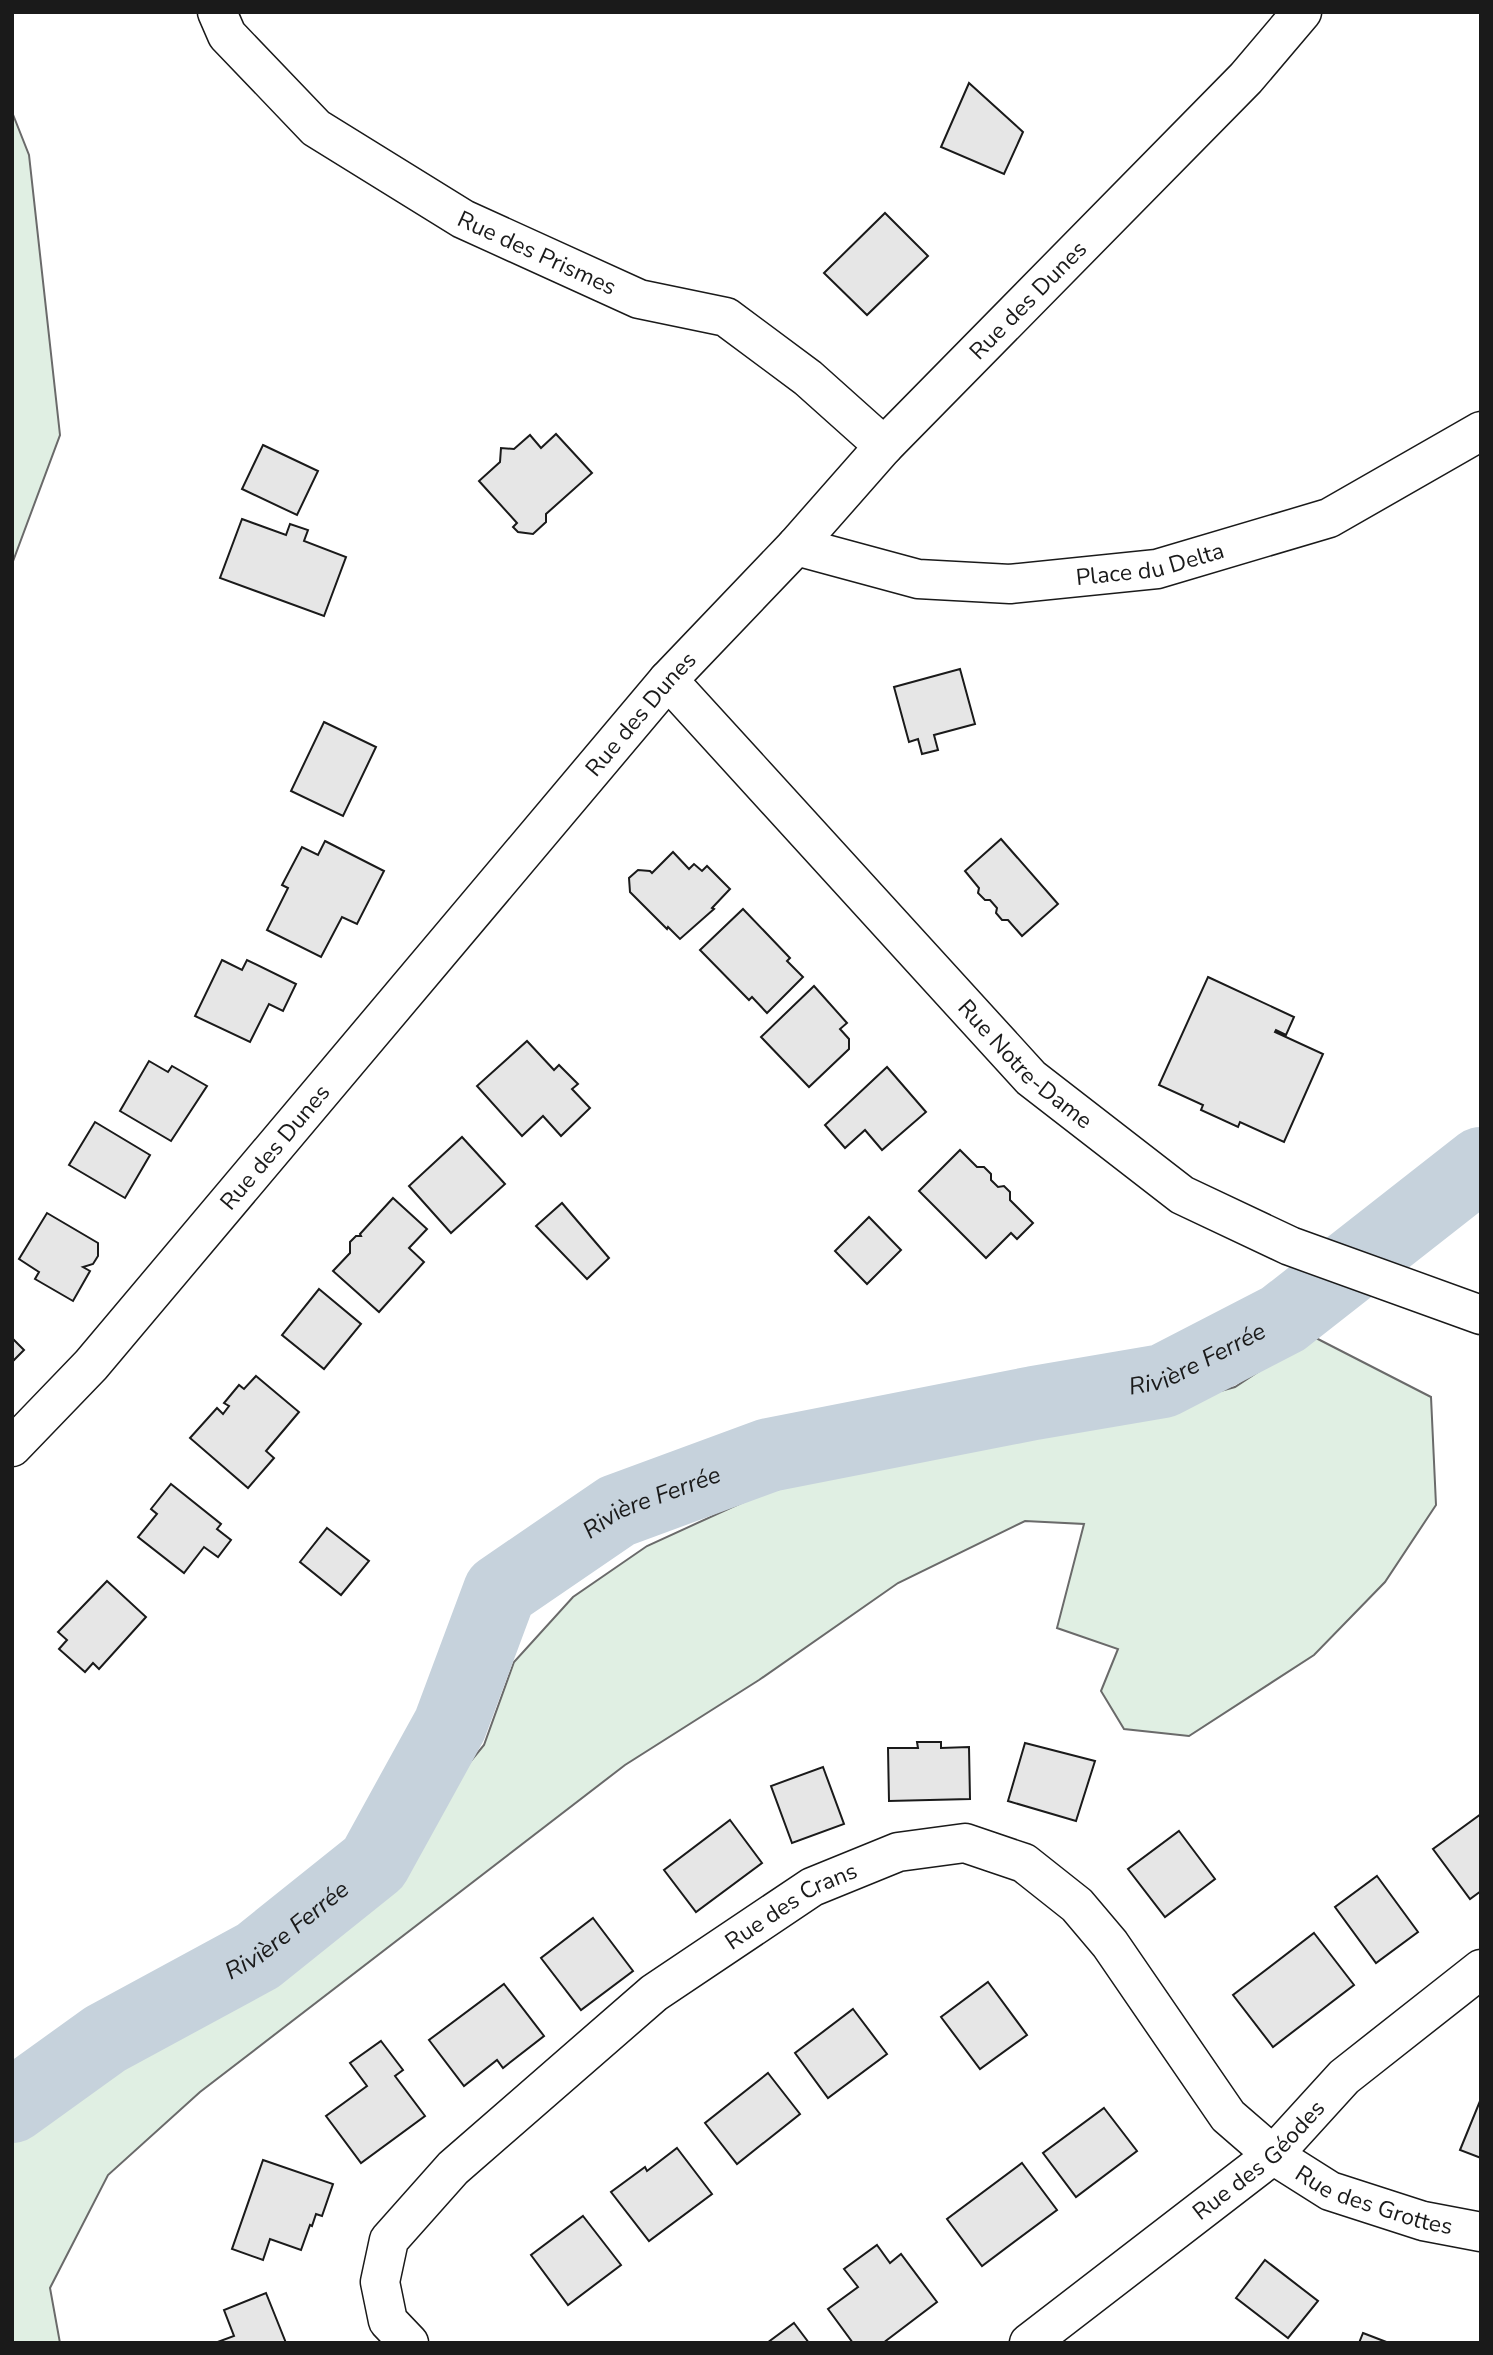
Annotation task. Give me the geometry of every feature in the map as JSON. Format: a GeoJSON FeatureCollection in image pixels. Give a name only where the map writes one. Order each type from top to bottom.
{"type":"FeatureCollection","features":[{"type":"Feature","properties":{"kind":"street","name":"Rue des Prismes"},"geometry":{"type":"LineString","coordinates":[[217,12],[227,35],[316,128],[464,219],[639,299],[726,317],[808,378],[884,446]]}},
{"type":"Feature","properties":{"kind":"street","name":"Rue des Dunes"},"geometry":{"type":"LineString","coordinates":[[12,1447],[91,1365],[668,680],[796,546],[884,446],[1246,78],[1302,12]]}},
{"type":"Feature","properties":{"kind":"street","name":"Place du Delta"},"geometry":{"type":"LineString","coordinates":[[796,546],[919,579],[932,580],[1010,584],[1157,569],[1329,518],[1481,430]]}},
{"type":"Feature","properties":{"kind":"street","name":"Rue Notre-Dame"},"geometry":{"type":"LineString","coordinates":[[668,680],[1031,1078],[1182,1195],[1290,1246],[1481,1315]]}},
{"type":"Feature","properties":{"kind":"street","name":"Rue des Crans"},"geometry":{"type":"LineString","coordinates":[[409,2343],[388,2321],[380,2282],[389,2240],[453,2168],[654,1993],[812,1887],[898,1852],[965,1843],[1024,1863],[1077,1905],[1110,1944],[1228,2116],[1273,2155]]}},
{"type":"Feature","properties":{"kind":"street","name":"Rue des Géodes"},"geometry":{"type":"LineString","coordinates":[[1029,2343],[1273,2155],[1344,2077],[1481,1969]]}},
{"type":"Feature","properties":{"kind":"street","name":"Rue des Grottes"},"geometry":{"type":"LineString","coordinates":[[1273,2155],[1330,2191],[1423,2221],[1481,2232]]}},
{"type":"Feature","properties":{"kind":"green space"},"geometry":{"type":"Polygon","coordinates":[[[12,112],[29,155],[60,435],[12,564],[12,112]]]}},
{"type":"Feature","properties":{"kind":"green space"},"geometry":{"type":"Polygon","coordinates":[[[1312,1336],[1431,1397],[1436,1505],[1385,1582],[1314,1655],[1189,1736],[1124,1729],[1101,1691],[1118,1649],[1057,1628],[1084,1524],[1025,1521],[898,1583],[759,1680],[625,1765],[200,2092],[108,2175],[50,2288],[60,2343],[12,2343],[12,2141],[85,2081],[213,2004],[347,1913],[484,1745],[514,1662],[573,1597],[647,1546],[761,1494],[967,1439],[1140,1413],[1235,1387],[1312,1336]]]}},
{"type":"Feature","properties":{"kind":"building"},"geometry":{"type":"Polygon","coordinates":[[[969,83],[1023,132],[1004,174],[941,147],[969,83]]]}},
{"type":"Feature","properties":{"kind":"building"},"geometry":{"type":"Polygon","coordinates":[[[885,213],[928,256],[867,315],[824,273],[885,213]]]}},
{"type":"Feature","properties":{"kind":"building"},"geometry":{"type":"Polygon","coordinates":[[[556,434],[592,473],[546,514],[546,522],[533,534],[518,532],[513,527],[517,523],[479,481],[500,462],[501,448],[514,449],[530,435],[541,448],[556,434]]]}},
{"type":"Feature","properties":{"kind":"building"},"geometry":{"type":"Polygon","coordinates":[[[263,445],[318,471],[297,515],[242,489],[263,445]]]}},
{"type":"Feature","properties":{"kind":"building"},"geometry":{"type":"Polygon","coordinates":[[[242,519],[286,535],[290,524],[308,530],[304,541],[346,557],[324,616],[220,578],[242,519]]]}},
{"type":"Feature","properties":{"kind":"building"},"geometry":{"type":"Polygon","coordinates":[[[960,669],[975,724],[934,735],[938,750],[922,754],[918,739],[909,742],[894,687],[960,669]]]}},
{"type":"Feature","properties":{"kind":"building"},"geometry":{"type":"Polygon","coordinates":[[[324,722],[376,747],[343,816],[291,791],[324,722]]]}},
{"type":"Feature","properties":{"kind":"building"},"geometry":{"type":"Polygon","coordinates":[[[1001,839],[1058,904],[1022,936],[1008,920],[1002,920],[990,900],[985,900],[978,893],[979,888],[965,871],[1001,839]]]}},
{"type":"Feature","properties":{"kind":"building"},"geometry":{"type":"Polygon","coordinates":[[[325,841],[384,871],[357,924],[342,917],[321,957],[267,930],[288,888],[282,885],[302,847],[318,855],[325,841]]]}},
{"type":"Feature","properties":{"kind":"building"},"geometry":{"type":"Polygon","coordinates":[[[673,852],[689,869],[694,864],[702,871],[707,866],[730,889],[712,908],[714,909],[680,939],[630,892],[629,878],[638,870],[652,873],[673,852]]]}},
{"type":"Feature","properties":{"kind":"building"},"geometry":{"type":"Polygon","coordinates":[[[743,909],[790,958],[787,961],[803,977],[767,1013],[752,997],[749,1000],[700,950],[743,909]]]}},
{"type":"Feature","properties":{"kind":"building"},"geometry":{"type":"Polygon","coordinates":[[[222,960],[242,970],[247,960],[296,984],[283,1011],[269,1004],[250,1042],[195,1016],[222,960]]]}},
{"type":"Feature","properties":{"kind":"building"},"geometry":{"type":"Polygon","coordinates":[[[1208,977],[1294,1017],[1286,1035],[1276,1030],[1275,1032],[1323,1054],[1284,1142],[1240,1122],[1238,1127],[1201,1110],[1203,1105],[1159,1085],[1208,977]]]}},
{"type":"Feature","properties":{"kind":"building"},"geometry":{"type":"Polygon","coordinates":[[[814,986],[847,1023],[840,1029],[849,1039],[849,1049],[809,1087],[761,1037],[814,986]]]}},
{"type":"Feature","properties":{"kind":"building"},"geometry":{"type":"Polygon","coordinates":[[[527,1041],[554,1070],[559,1065],[578,1084],[572,1089],[590,1108],[561,1136],[543,1116],[522,1136],[477,1086],[527,1041]]]}},
{"type":"Feature","properties":{"kind":"building"},"geometry":{"type":"Polygon","coordinates":[[[149,1061],[168,1072],[172,1066],[207,1086],[171,1141],[120,1111],[149,1061]]]}},
{"type":"Feature","properties":{"kind":"building"},"geometry":{"type":"Polygon","coordinates":[[[887,1067],[926,1112],[882,1150],[865,1130],[845,1148],[825,1125],[887,1067]]]}},
{"type":"Feature","properties":{"kind":"building"},"geometry":{"type":"Polygon","coordinates":[[[95,1122],[150,1155],[125,1198],[69,1165],[95,1122]]]}},
{"type":"Feature","properties":{"kind":"building"},"geometry":{"type":"Polygon","coordinates":[[[462,1137],[505,1184],[451,1233],[409,1186],[462,1137]]]}},
{"type":"Feature","properties":{"kind":"building"},"geometry":{"type":"Polygon","coordinates":[[[960,1150],[977,1167],[984,1167],[998,1187],[1004,1186],[1010,1192],[1010,1200],[1033,1223],[1017,1239],[1011,1233],[986,1258],[919,1191],[960,1150]]]}},
{"type":"Feature","properties":{"kind":"building"},"geometry":{"type":"Polygon","coordinates":[[[393,1198],[427,1229],[409,1248],[424,1262],[379,1312],[333,1271],[350,1253],[350,1242],[356,1236],[361,1236],[393,1198]]]}},
{"type":"Feature","properties":{"kind":"building"},"geometry":{"type":"Polygon","coordinates":[[[562,1203],[609,1258],[587,1279],[536,1226],[562,1203]]]}},
{"type":"Feature","properties":{"kind":"building"},"geometry":{"type":"Polygon","coordinates":[[[47,1213],[98,1243],[98,1256],[93,1264],[83,1267],[90,1271],[73,1301],[35,1279],[39,1272],[19,1259],[47,1213]]]}},
{"type":"Feature","properties":{"kind":"building"},"geometry":{"type":"Polygon","coordinates":[[[869,1217],[901,1250],[867,1284],[835,1251],[869,1217]]]}},
{"type":"Feature","properties":{"kind":"building"},"geometry":{"type":"Polygon","coordinates":[[[319,1289],[361,1324],[324,1369],[282,1335],[319,1289]]]}},
{"type":"Feature","properties":{"kind":"building"},"geometry":{"type":"Polygon","coordinates":[[[12,1338],[24,1350],[12,1362],[12,1338]]]}},
{"type":"Feature","properties":{"kind":"building"},"geometry":{"type":"Polygon","coordinates":[[[256,1376],[299,1412],[266,1451],[274,1458],[248,1488],[190,1438],[217,1408],[223,1414],[229,1406],[224,1403],[239,1385],[244,1389],[256,1376]]]}},
{"type":"Feature","properties":{"kind":"building"},"geometry":{"type":"Polygon","coordinates":[[[171,1484],[221,1524],[217,1529],[231,1540],[218,1557],[204,1547],[184,1573],[138,1537],[157,1514],[151,1509],[171,1484]]]}},
{"type":"Feature","properties":{"kind":"building"},"geometry":{"type":"Polygon","coordinates":[[[327,1528],[369,1561],[341,1595],[300,1562],[327,1528]]]}},
{"type":"Feature","properties":{"kind":"building"},"geometry":{"type":"Polygon","coordinates":[[[107,1581],[146,1617],[99,1669],[93,1663],[85,1672],[59,1649],[67,1640],[58,1632],[107,1581]]]}},
{"type":"Feature","properties":{"kind":"building"},"geometry":{"type":"Polygon","coordinates":[[[917,1742],[941,1742],[941,1748],[969,1747],[970,1799],[889,1801],[888,1748],[918,1748],[917,1742]]]}},
{"type":"Feature","properties":{"kind":"building"},"geometry":{"type":"Polygon","coordinates":[[[1025,1743],[1095,1761],[1076,1821],[1008,1801],[1025,1743]]]}},
{"type":"Feature","properties":{"kind":"building"},"geometry":{"type":"Polygon","coordinates":[[[823,1767],[844,1824],[792,1843],[771,1786],[823,1767]]]}},
{"type":"Feature","properties":{"kind":"building"},"geometry":{"type":"Polygon","coordinates":[[[1481,1814],[1481,1891],[1470,1899],[1433,1849],[1481,1814]]]}},
{"type":"Feature","properties":{"kind":"building"},"geometry":{"type":"Polygon","coordinates":[[[730,1820],[762,1863],[696,1912],[664,1870],[730,1820]]]}},
{"type":"Feature","properties":{"kind":"building"},"geometry":{"type":"Polygon","coordinates":[[[1179,1831],[1215,1879],[1165,1917],[1128,1869],[1179,1831]]]}},
{"type":"Feature","properties":{"kind":"building"},"geometry":{"type":"Polygon","coordinates":[[[1377,1876],[1418,1932],[1376,1963],[1335,1907],[1377,1876]]]}},
{"type":"Feature","properties":{"kind":"building"},"geometry":{"type":"Polygon","coordinates":[[[593,1918],[633,1971],[581,2010],[541,1958],[593,1918]]]}},
{"type":"Feature","properties":{"kind":"building"},"geometry":{"type":"Polygon","coordinates":[[[1314,1933],[1354,1985],[1273,2047],[1233,1995],[1314,1933]]]}},
{"type":"Feature","properties":{"kind":"building"},"geometry":{"type":"Polygon","coordinates":[[[988,1982],[1027,2035],[980,2069],[941,2017],[988,1982]]]}},
{"type":"Feature","properties":{"kind":"building"},"geometry":{"type":"Polygon","coordinates":[[[504,1984],[544,2036],[503,2068],[497,2060],[464,2086],[429,2040],[504,1984]]]}},
{"type":"Feature","properties":{"kind":"building"},"geometry":{"type":"Polygon","coordinates":[[[853,2009],[887,2054],[828,2098],[795,2053],[853,2009]]]}},
{"type":"Feature","properties":{"kind":"building"},"geometry":{"type":"Polygon","coordinates":[[[381,2041],[403,2070],[395,2076],[425,2116],[361,2163],[326,2116],[367,2086],[350,2063],[381,2041]]]}},
{"type":"Feature","properties":{"kind":"building"},"geometry":{"type":"Polygon","coordinates":[[[768,2073],[800,2114],[737,2164],[705,2123],[768,2073]]]}},
{"type":"Feature","properties":{"kind":"building"},"geometry":{"type":"Polygon","coordinates":[[[1481,2101],[1481,2158],[1460,2150],[1481,2101]]]}},
{"type":"Feature","properties":{"kind":"building"},"geometry":{"type":"Polygon","coordinates":[[[1104,2108],[1137,2151],[1076,2197],[1043,2153],[1104,2108]]]}},
{"type":"Feature","properties":{"kind":"building"},"geometry":{"type":"Polygon","coordinates":[[[677,2148],[712,2194],[649,2241],[611,2192],[645,2167],[647,2171],[677,2148]]]}},
{"type":"Feature","properties":{"kind":"building"},"geometry":{"type":"Polygon","coordinates":[[[263,2160],[333,2184],[322,2216],[316,2214],[301,2250],[270,2239],[263,2260],[232,2249],[263,2160]]]}},
{"type":"Feature","properties":{"kind":"building"},"geometry":{"type":"Polygon","coordinates":[[[1022,2163],[1057,2210],[982,2266],[947,2219],[1022,2163]]]}},
{"type":"Feature","properties":{"kind":"building"},"geometry":{"type":"Polygon","coordinates":[[[583,2216],[621,2265],[568,2305],[531,2255],[583,2216]]]}},
{"type":"Feature","properties":{"kind":"building"},"geometry":{"type":"Polygon","coordinates":[[[877,2245],[890,2263],[901,2254],[937,2302],[883,2343],[853,2343],[828,2309],[858,2287],[844,2269],[877,2245]]]}},
{"type":"Feature","properties":{"kind":"building"},"geometry":{"type":"Polygon","coordinates":[[[1265,2260],[1318,2301],[1288,2338],[1236,2298],[1265,2260]]]}},
{"type":"Feature","properties":{"kind":"building"},"geometry":{"type":"Polygon","coordinates":[[[266,2293],[286,2343],[215,2343],[234,2336],[224,2310],[266,2293]]]}},
{"type":"Feature","properties":{"kind":"building"},"geometry":{"type":"Polygon","coordinates":[[[794,2323],[809,2343],[767,2343],[794,2323]]]}},
{"type":"Feature","properties":{"kind":"building"},"geometry":{"type":"Polygon","coordinates":[[[1363,2333],[1389,2343],[1359,2343],[1363,2333]]]}},
{"type":"Feature","properties":{"kind":"waterway","name":"Rivière Ferrée"},"geometry":{"type":"LineString","coordinates":[[12,2106],[105,2039],[258,1956],[374,1863],[450,1725],[500,1591],[617,1511],[769,1455],[1034,1403],[1163,1381],[1283,1319],[1481,1164]]}}]}
